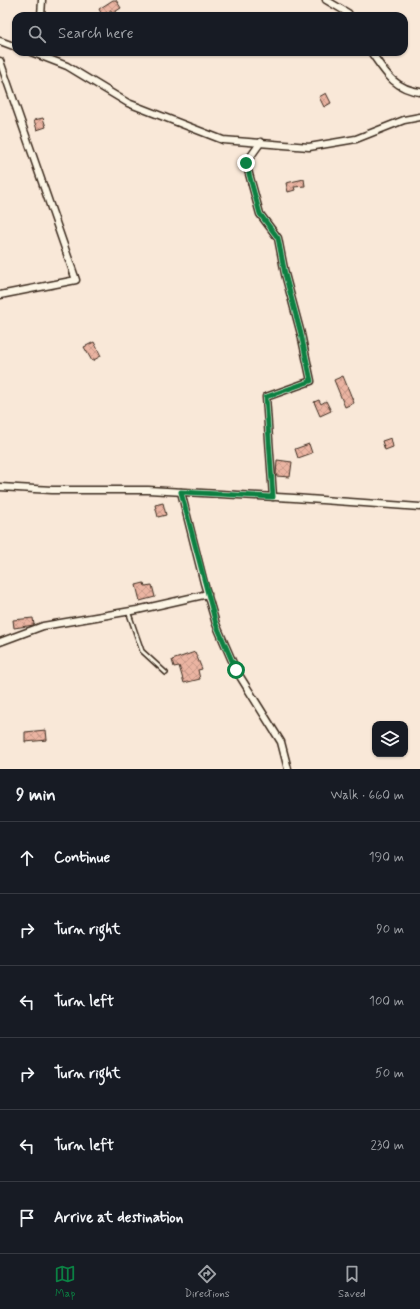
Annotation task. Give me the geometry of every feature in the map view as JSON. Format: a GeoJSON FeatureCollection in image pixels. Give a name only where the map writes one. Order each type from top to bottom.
{"type":"FeatureCollection","features":[{"type":"Feature","properties":{"kind":"street"},"geometry":{"type":"LineString","coordinates":[[41,12],[42,0]]}},
{"type":"Feature","properties":{"kind":"street"},"geometry":{"type":"LineString","coordinates":[[326,0],[348,12]]}},
{"type":"Feature","properties":{"kind":"street"},"geometry":{"type":"LineString","coordinates":[[0,41],[12,46]]}},
{"type":"Feature","properties":{"kind":"street"},"geometry":{"type":"LineString","coordinates":[[45,56],[67,66],[128,104],[223,140],[309,147],[356,139],[404,120],[420,117]]}},
{"type":"Feature","properties":{"kind":"street"},"geometry":{"type":"LineString","coordinates":[[374,56],[390,80],[412,91],[420,92]]}},
{"type":"Feature","properties":{"kind":"street"},"geometry":{"type":"LineString","coordinates":[[0,61],[76,280],[0,295]]}},
{"type":"Feature","properties":{"kind":"street"},"geometry":{"type":"LineString","coordinates":[[261,142],[246,163],[260,214],[278,238],[285,274],[301,334],[311,381],[266,397],[273,497]]}},
{"type":"Feature","properties":{"kind":"street"},"geometry":{"type":"LineString","coordinates":[[0,487],[181,492],[420,507]]}},
{"type":"Feature","properties":{"kind":"street"},"geometry":{"type":"LineString","coordinates":[[181,492],[216,624],[236,670],[281,742],[288,769]]}},
{"type":"Feature","properties":{"kind":"street"},"geometry":{"type":"LineString","coordinates":[[0,642],[43,626],[128,611],[208,594]]}},
{"type":"Feature","properties":{"kind":"lane"},"geometry":{"type":"LineString","coordinates":[[128,611],[142,650],[166,673]]}},
{"type":"Feature","properties":{"kind":"building"},"geometry":{"type":"Polygon","coordinates":[[[113,0],[116,0],[121,8],[115,12],[111,10],[107,12],[100,12],[99,9],[113,0]]]}},
{"type":"Feature","properties":{"kind":"building"},"geometry":{"type":"Polygon","coordinates":[[[326,93],[331,103],[324,107],[319,97],[326,93]]]}},
{"type":"Feature","properties":{"kind":"building"},"geometry":{"type":"Polygon","coordinates":[[[43,118],[46,127],[37,130],[34,120],[43,118]]]}},
{"type":"Feature","properties":{"kind":"building"},"geometry":{"type":"Polygon","coordinates":[[[304,179],[305,186],[294,187],[295,190],[288,192],[286,183],[304,179]]]}},
{"type":"Feature","properties":{"kind":"building"},"geometry":{"type":"Polygon","coordinates":[[[94,342],[101,356],[92,361],[84,347],[94,342]]]}},
{"type":"Feature","properties":{"kind":"building"},"geometry":{"type":"Polygon","coordinates":[[[343,376],[354,403],[345,407],[334,380],[343,376]]]}},
{"type":"Feature","properties":{"kind":"building"},"geometry":{"type":"Polygon","coordinates":[[[319,400],[321,404],[326,401],[331,411],[320,416],[314,402],[319,400]]]}},
{"type":"Feature","properties":{"kind":"building"},"geometry":{"type":"Polygon","coordinates":[[[391,438],[393,447],[385,450],[382,441],[391,438]]]}},
{"type":"Feature","properties":{"kind":"building"},"geometry":{"type":"Polygon","coordinates":[[[309,444],[312,453],[298,458],[295,449],[309,444]]]}},
{"type":"Feature","properties":{"kind":"building"},"geometry":{"type":"Polygon","coordinates":[[[277,460],[292,462],[290,477],[276,476],[277,460]]]}},
{"type":"Feature","properties":{"kind":"building"},"geometry":{"type":"Polygon","coordinates":[[[163,503],[166,515],[158,517],[155,505],[163,503]]]}},
{"type":"Feature","properties":{"kind":"building"},"geometry":{"type":"Polygon","coordinates":[[[144,583],[145,586],[152,585],[155,597],[140,601],[136,585],[144,583]]]}},
{"type":"Feature","properties":{"kind":"building"},"geometry":{"type":"Polygon","coordinates":[[[33,618],[34,625],[14,628],[13,620],[33,618]]]}},
{"type":"Feature","properties":{"kind":"building"},"geometry":{"type":"Polygon","coordinates":[[[195,652],[202,669],[198,670],[200,679],[184,683],[179,666],[174,667],[172,660],[195,652]]]}},
{"type":"Feature","properties":{"kind":"building"},"geometry":{"type":"Polygon","coordinates":[[[46,730],[47,740],[25,742],[25,732],[46,730]]]}},
{"type":"Feature","properties":{"kind":"route"},"geometry":{"type":"LineString","coordinates":[[236,670],[216,624],[181,492],[273,497],[266,397],[311,381],[301,334],[285,274],[278,238],[260,214],[246,163]]}}]}
